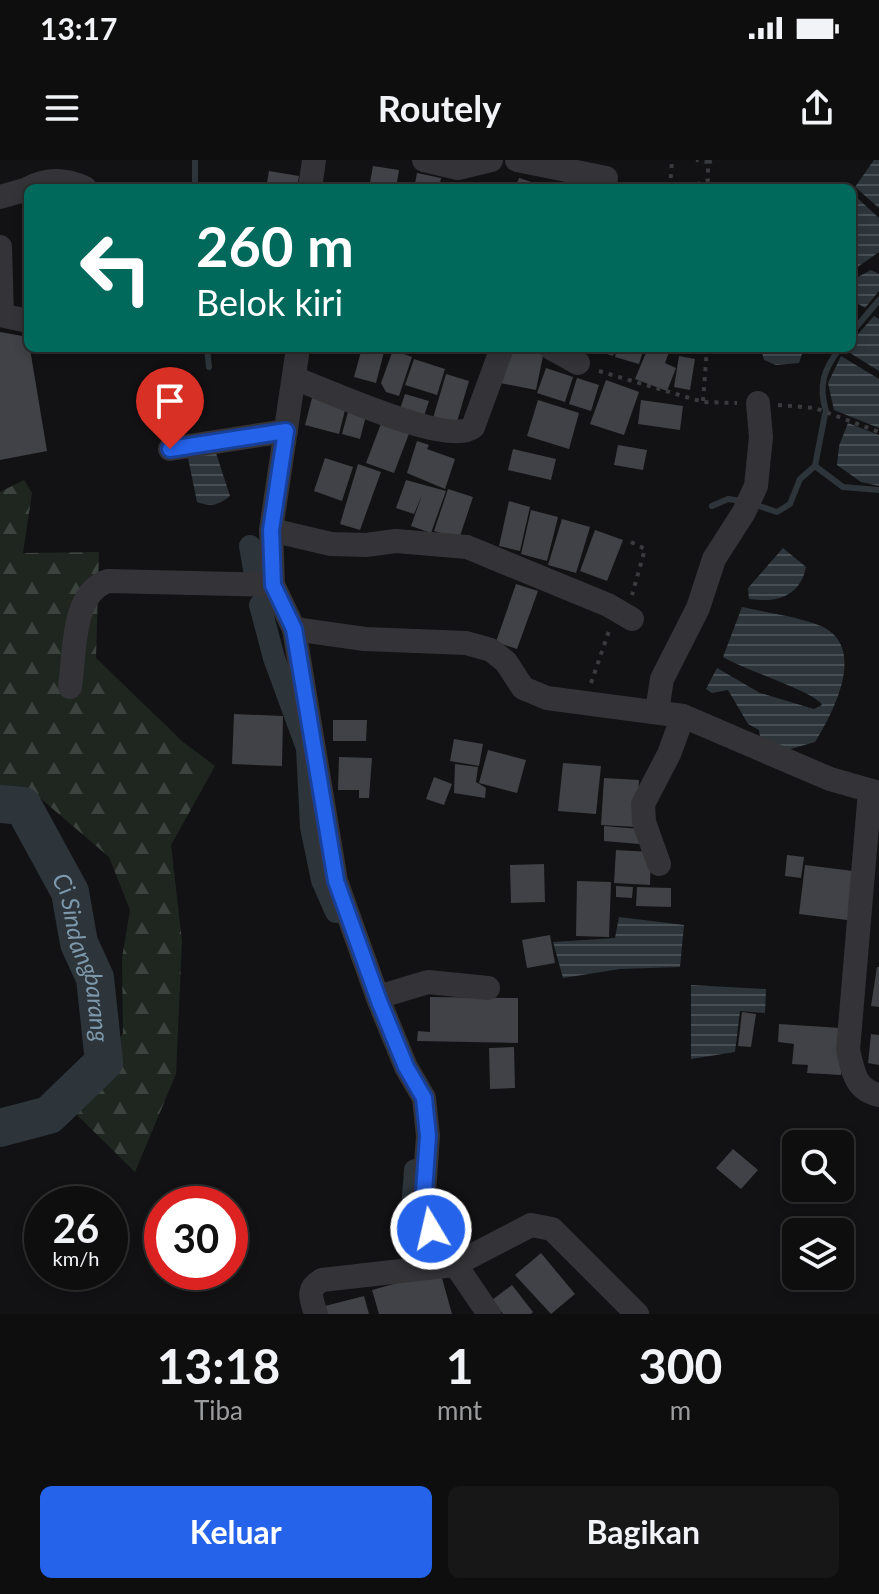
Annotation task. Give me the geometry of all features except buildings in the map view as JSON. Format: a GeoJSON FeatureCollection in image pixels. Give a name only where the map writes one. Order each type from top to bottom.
{"type":"FeatureCollection","features":[{"type":"Feature","properties":{"kind":"street"},"geometry":{"type":"LineString","coordinates":[[311,184],[314,160]]}},
{"type":"Feature","properties":{"kind":"street"},"geometry":{"type":"LineString","coordinates":[[424,160],[458,168],[491,160]]}},
{"type":"Feature","properties":{"kind":"street"},"geometry":{"type":"LineString","coordinates":[[517,160],[606,178]]}},
{"type":"Feature","properties":{"kind":"street"},"geometry":{"type":"LineString","coordinates":[[36,184],[42,181],[65,181],[74,184]]}},
{"type":"Feature","properties":{"kind":"street"},"geometry":{"type":"LineString","coordinates":[[0,197],[24,190]]}},
{"type":"Feature","properties":{"kind":"street"},"geometry":{"type":"LineString","coordinates":[[0,247],[1,315],[24,320]]}},
{"type":"Feature","properties":{"kind":"street"},"geometry":{"type":"LineString","coordinates":[[298,352],[271,530],[273,585],[294,629],[336,881],[406,1067],[424,1098],[428,1136],[424,1192],[431,1229],[489,1314]]}},
{"type":"Feature","properties":{"kind":"street"},"geometry":{"type":"LineString","coordinates":[[296,379],[408,421],[461,433],[473,427],[501,352]]}},
{"type":"Feature","properties":{"kind":"street"},"geometry":{"type":"LineString","coordinates":[[558,352],[578,363]]}},
{"type":"Feature","properties":{"kind":"street"},"geometry":{"type":"LineString","coordinates":[[657,711],[662,679],[698,608],[714,559],[744,512],[756,486],[761,437],[758,403]]}},
{"type":"Feature","properties":{"kind":"street"},"geometry":{"type":"LineString","coordinates":[[170,449],[286,431]]}},
{"type":"Feature","properties":{"kind":"street"},"geometry":{"type":"LineString","coordinates":[[271,530],[340,545],[396,541],[467,547],[624,615]]}},
{"type":"Feature","properties":{"kind":"street"},"geometry":{"type":"LineString","coordinates":[[70,687],[83,603],[95,585],[108,581],[273,585]]}},
{"type":"Feature","properties":{"kind":"street"},"geometry":{"type":"LineString","coordinates":[[294,629],[365,639],[466,643],[491,650],[506,662],[523,688],[547,698],[683,716],[830,779],[874,792],[848,1050],[855,1079],[867,1093],[879,1095]]}},
{"type":"Feature","properties":{"kind":"street"},"geometry":{"type":"LineString","coordinates":[[659,864],[644,822],[643,804],[669,754],[683,716]]}},
{"type":"Feature","properties":{"kind":"street"},"geometry":{"type":"LineString","coordinates":[[378,997],[428,982],[488,988]]}},
{"type":"Feature","properties":{"kind":"street"},"geometry":{"type":"LineString","coordinates":[[316,1314],[310,1292],[313,1285],[322,1280],[455,1264],[531,1225],[552,1229],[637,1314]]}},
{"type":"Feature","properties":{"kind":"path"},"geometry":{"type":"LineString","coordinates":[[670,184],[672,160]]}},
{"type":"Feature","properties":{"kind":"path"},"geometry":{"type":"LineString","coordinates":[[696,160],[718,160]]}},
{"type":"Feature","properties":{"kind":"path"},"geometry":{"type":"LineString","coordinates":[[698,184],[708,180],[708,162]]}},
{"type":"Feature","properties":{"kind":"path"},"geometry":{"type":"LineString","coordinates":[[703,402],[707,352]]}},
{"type":"Feature","properties":{"kind":"path"},"geometry":{"type":"LineString","coordinates":[[578,363],[703,402],[815,408],[879,432]]}},
{"type":"Feature","properties":{"kind":"path"},"geometry":{"type":"LineString","coordinates":[[585,703],[624,615],[645,557],[645,549],[631,542]]}},
{"type":"Feature","properties":{"kind":"green space"},"geometry":{"type":"Polygon","coordinates":[[[24,480],[32,493],[23,553],[99,552],[96,658],[183,742],[215,766],[171,845],[182,941],[176,1074],[135,1172],[77,1115],[123,1033],[122,958],[130,910],[109,857],[32,791],[0,785],[0,492],[24,480]]]}},
{"type":"Feature","properties":{"kind":"shaded area"},"geometry":{"type":"Polygon","coordinates":[[[874,160],[879,160],[879,208],[856,186],[874,160]]]}},
{"type":"Feature","properties":{"kind":"shaded area"},"geometry":{"type":"Polygon","coordinates":[[[856,197],[879,218],[879,252],[856,268],[856,197]]]}},
{"type":"Feature","properties":{"kind":"shaded area"},"geometry":{"type":"Polygon","coordinates":[[[871,270],[879,274],[879,291],[865,308],[856,302],[856,278],[871,270]]]}},
{"type":"Feature","properties":{"kind":"shaded area"},"geometry":{"type":"Polygon","coordinates":[[[874,316],[879,319],[879,371],[848,352],[856,352],[856,336],[874,316]]]}},
{"type":"Feature","properties":{"kind":"shaded area"},"geometry":{"type":"Polygon","coordinates":[[[762,352],[803,352],[799,363],[776,365],[764,360],[762,352]]]}},
{"type":"Feature","properties":{"kind":"shaded area"},"geometry":{"type":"Polygon","coordinates":[[[841,356],[879,379],[879,428],[834,410],[828,383],[841,356]]]}},
{"type":"Feature","properties":{"kind":"shaded area"},"geometry":{"type":"Polygon","coordinates":[[[848,423],[879,435],[879,486],[861,482],[837,465],[839,446],[848,423]]]}},
{"type":"Feature","properties":{"kind":"shaded area"},"geometry":{"type":"Polygon","coordinates":[[[214,447],[230,496],[211,505],[197,502],[188,458],[214,447]]]}},
{"type":"Feature","properties":{"kind":"shaded area"},"geometry":{"type":"Polygon","coordinates":[[[783,548],[806,567],[798,585],[777,599],[749,599],[748,588],[783,548]]]}},
{"type":"Feature","properties":{"kind":"shaded area"},"geometry":{"type":"Polygon","coordinates":[[[742,607],[812,623],[835,636],[845,664],[842,681],[830,715],[815,742],[787,750],[760,737],[759,730],[748,724],[728,690],[712,693],[706,689],[717,668],[760,693],[814,709],[822,705],[808,694],[723,657],[742,607]]]}},
{"type":"Feature","properties":{"kind":"shaded area"},"geometry":{"type":"Polygon","coordinates":[[[619,917],[684,925],[680,967],[620,969],[563,978],[553,942],[615,938],[619,917]]]}},
{"type":"Feature","properties":{"kind":"shaded area"},"geometry":{"type":"Polygon","coordinates":[[[691,985],[766,989],[765,1013],[740,1011],[735,1052],[691,1059],[691,985]]]}},
{"type":"Feature","properties":{"kind":"waterway"},"geometry":{"type":"LineString","coordinates":[[195,160],[195,184]]}},
{"type":"Feature","properties":{"kind":"waterway"},"geometry":{"type":"LineString","coordinates":[[856,327],[879,300]]}},
{"type":"Feature","properties":{"kind":"waterway"},"geometry":{"type":"LineString","coordinates":[[207,352],[209,367]]}},
{"type":"Feature","properties":{"kind":"waterway"},"geometry":{"type":"LineString","coordinates":[[826,411],[824,378],[837,352]]}},
{"type":"Feature","properties":{"kind":"waterway"},"geometry":{"type":"LineString","coordinates":[[753,504],[777,512],[790,504],[800,479],[815,466],[825,414]]}},
{"type":"Feature","properties":{"kind":"waterway"},"geometry":{"type":"LineString","coordinates":[[815,466],[843,487],[879,490]]}},
{"type":"Feature","properties":{"kind":"waterway"},"geometry":{"type":"LineString","coordinates":[[712,506],[728,499],[742,501]]}},
{"type":"Feature","properties":{"kind":"waterway"},"geometry":{"type":"LineString","coordinates":[[250,546],[256,581]]}},
{"type":"Feature","properties":{"kind":"waterway"},"geometry":{"type":"LineString","coordinates":[[260,605],[274,658],[307,748],[311,827],[322,880],[336,912]]}},
{"type":"Feature","properties":{"kind":"waterway","name":"Ci Sindangbarang"},"geometry":{"type":"LineString","coordinates":[[0,804],[23,806],[70,892],[79,943],[95,978],[104,1062],[49,1115],[0,1128]]}},
{"type":"Feature","properties":{"kind":"waterway"},"geometry":{"type":"LineString","coordinates":[[415,1170],[412,1211],[424,1247]]}},
{"type":"Feature","properties":{"kind":"route"},"geometry":{"type":"LineString","coordinates":[[170,449],[286,431],[271,530],[273,585],[294,629],[336,881],[379,1001],[406,1067],[424,1098],[428,1136],[424,1192],[431,1229]]}}]}
